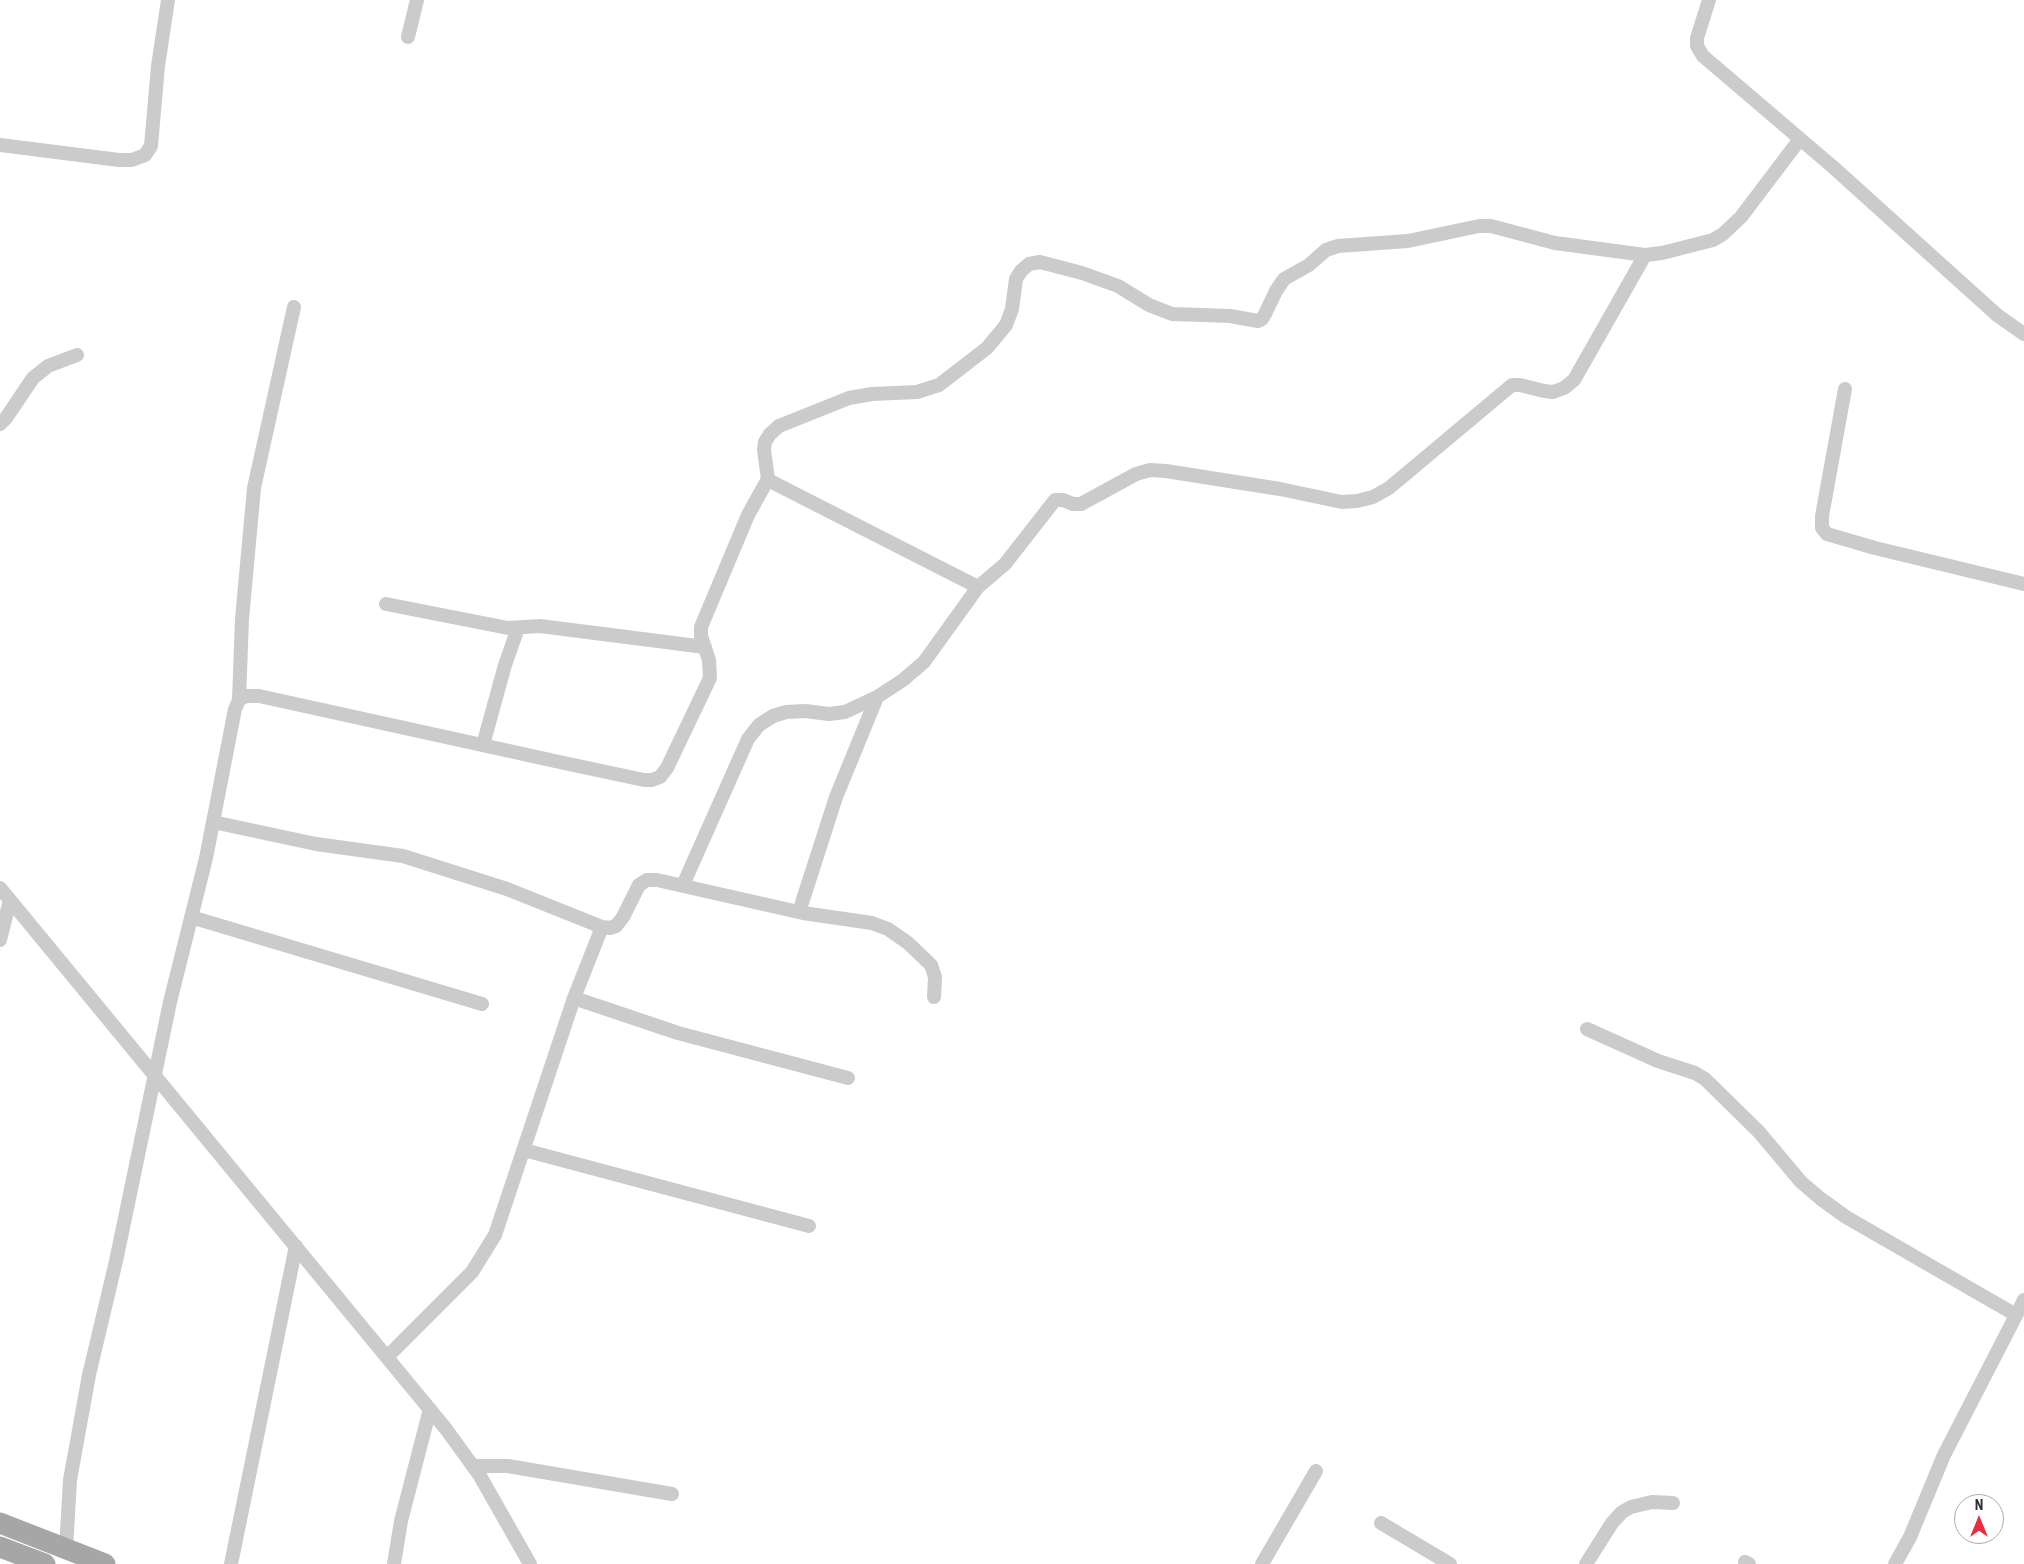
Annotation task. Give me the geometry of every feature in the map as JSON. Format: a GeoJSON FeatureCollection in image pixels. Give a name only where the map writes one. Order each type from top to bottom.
{"type":"FeatureCollection","features":[{"type":"Feature","properties":{"kind":"main road"},"geometry":{"type":"LineString","coordinates":[[0,1523],[105,1564]]}},
{"type":"Feature","properties":{"kind":"main road"},"geometry":{"type":"LineString","coordinates":[[0,1547],[45,1564]]}},
{"type":"Feature","properties":{"kind":"street"},"geometry":{"type":"LineString","coordinates":[[0,145],[118,160],[132,160],[145,155],[151,146],[158,66],[168,0]]}},
{"type":"Feature","properties":{"kind":"street"},"geometry":{"type":"LineString","coordinates":[[408,37],[417,0]]}},
{"type":"Feature","properties":{"kind":"street"},"geometry":{"type":"LineString","coordinates":[[1709,0],[1697,38],[1697,46],[1703,56],[1800,139],[1997,315],[2024,334]]}},
{"type":"Feature","properties":{"kind":"street"},"geometry":{"type":"LineString","coordinates":[[239,700],[246,696],[259,696],[644,780],[652,780],[660,777],[667,768],[710,678],[710,660],[701,636],[701,627],[748,515],[768,480],[765,442],[770,434],[779,426],[860,396],[917,392],[939,385],[987,348],[1006,325],[1012,309],[1016,279],[1029,264],[1040,262],[1082,273],[1118,286],[1149,305],[1172,314],[1230,316],[1258,321],[1262,319],[1284,279],[1309,265],[1326,250],[1338,246],[1408,241],[1478,226],[1503,228],[1554,243],[1645,255],[1662,253],[1713,240],[1723,234],[1741,217],[1800,139]]}},
{"type":"Feature","properties":{"kind":"street"},"geometry":{"type":"LineString","coordinates":[[683,885],[748,739],[759,725],[773,716],[786,712],[805,711],[837,714],[845,712],[877,697],[903,680],[924,662],[978,587],[1005,564],[1055,500],[1081,504],[1136,474],[1150,470],[1280,489],[1342,502],[1373,497],[1389,488],[1512,385],[1553,392],[1564,388],[1574,380],[1645,255]]}},
{"type":"Feature","properties":{"kind":"street"},"geometry":{"type":"LineString","coordinates":[[66,1549],[72,1470],[90,1375],[116,1261],[153,1075],[213,822],[235,708],[239,700],[242,619],[254,488],[294,307]]}},
{"type":"Feature","properties":{"kind":"street"},"geometry":{"type":"LineString","coordinates":[[0,424],[33,378],[48,366],[77,355]]}},
{"type":"Feature","properties":{"kind":"street"},"geometry":{"type":"LineString","coordinates":[[1845,388],[1822,516],[1822,528],[1827,534],[1875,548],[2024,584]]}},
{"type":"Feature","properties":{"kind":"street"},"geometry":{"type":"LineString","coordinates":[[768,480],[978,587]]}},
{"type":"Feature","properties":{"kind":"street"},"geometry":{"type":"LineString","coordinates":[[386,604],[508,628],[540,626],[705,647]]}},
{"type":"Feature","properties":{"kind":"street"},"geometry":{"type":"LineString","coordinates":[[483,745],[505,666],[518,628]]}},
{"type":"Feature","properties":{"kind":"street"},"geometry":{"type":"LineString","coordinates":[[799,912],[836,797],[877,697]]}},
{"type":"Feature","properties":{"kind":"street"},"geometry":{"type":"LineString","coordinates":[[213,822],[324,845],[403,856],[507,889],[602,927],[610,928],[616,926],[623,917],[639,885],[647,880],[683,885],[799,912],[872,923],[888,929],[908,943],[931,965],[935,977],[934,997]]}},
{"type":"Feature","properties":{"kind":"street"},"geometry":{"type":"LineString","coordinates":[[0,888],[430,1409],[473,1466],[530,1564]]}},
{"type":"Feature","properties":{"kind":"street"},"geometry":{"type":"LineString","coordinates":[[0,940],[10,900]]}},
{"type":"Feature","properties":{"kind":"street"},"geometry":{"type":"LineString","coordinates":[[191,917],[482,1004]]}},
{"type":"Feature","properties":{"kind":"street"},"geometry":{"type":"LineString","coordinates":[[387,1357],[472,1272],[495,1235],[574,998],[602,927]]}},
{"type":"Feature","properties":{"kind":"street"},"geometry":{"type":"LineString","coordinates":[[574,998],[678,1033],[848,1078]]}},
{"type":"Feature","properties":{"kind":"street"},"geometry":{"type":"LineString","coordinates":[[1587,1029],[1658,1061],[1695,1073],[1705,1079],[1759,1132],[1801,1182],[1821,1199],[1846,1217],[2016,1315]]}},
{"type":"Feature","properties":{"kind":"street"},"geometry":{"type":"LineString","coordinates":[[524,1150],[809,1226]]}},
{"type":"Feature","properties":{"kind":"street"},"geometry":{"type":"LineString","coordinates":[[231,1564],[296,1246]]}},
{"type":"Feature","properties":{"kind":"street"},"geometry":{"type":"LineString","coordinates":[[1895,1564],[1910,1537],[1944,1456],[2024,1300]]}},
{"type":"Feature","properties":{"kind":"street"},"geometry":{"type":"LineString","coordinates":[[394,1564],[401,1521],[430,1409]]}},
{"type":"Feature","properties":{"kind":"street"},"geometry":{"type":"LineString","coordinates":[[473,1466],[508,1466],[672,1494]]}},
{"type":"Feature","properties":{"kind":"street"},"geometry":{"type":"LineString","coordinates":[[1262,1564],[1316,1471]]}},
{"type":"Feature","properties":{"kind":"street"},"geometry":{"type":"LineString","coordinates":[[1586,1564],[1612,1523],[1622,1512],[1631,1507],[1652,1502],[1673,1503]]}},
{"type":"Feature","properties":{"kind":"street"},"geometry":{"type":"LineString","coordinates":[[1381,1522],[1450,1564]]}}]}
